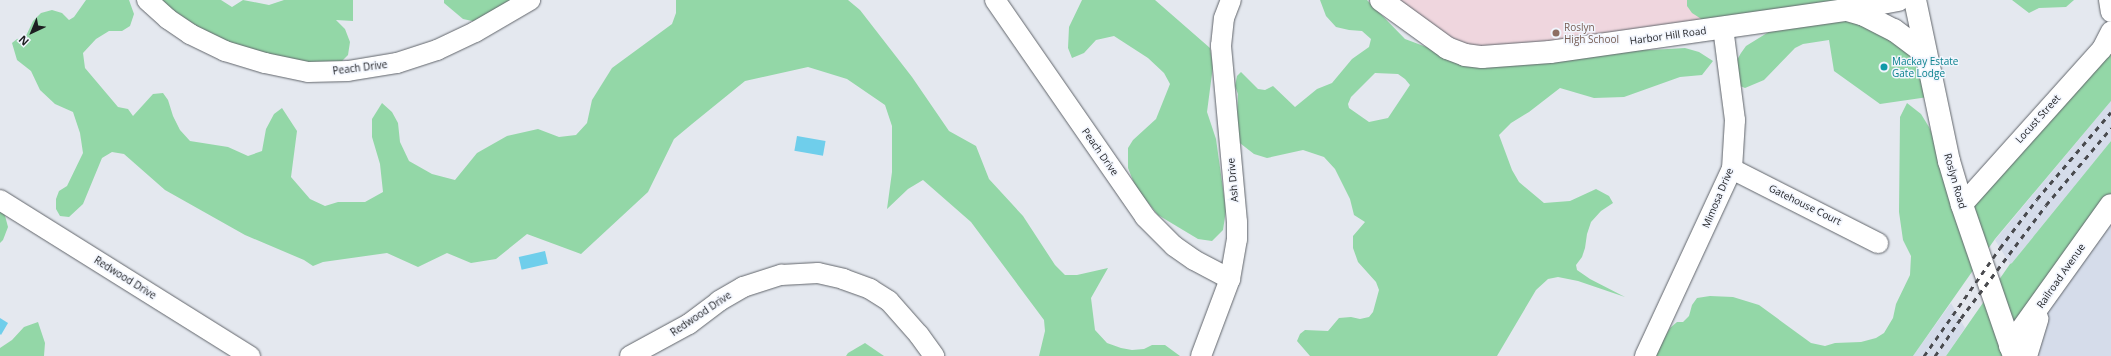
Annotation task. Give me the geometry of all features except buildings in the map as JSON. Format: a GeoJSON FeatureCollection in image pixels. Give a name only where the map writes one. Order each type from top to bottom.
{"type":"FeatureCollection","features":[{"type":"Feature","properties":{"kind":"street","name":"Peach Drive"},"geometry":{"type":"LineString","coordinates":[[147,0],[168,19],[190,34],[225,51],[265,63],[308,72],[348,71],[397,63],[437,50],[475,32],[530,0]]}},
{"type":"Feature","properties":{"kind":"street","name":"Peach Drive"},"geometry":{"type":"LineString","coordinates":[[995,0],[1145,217],[1174,246],[1194,260],[1230,278]]}},
{"type":"Feature","properties":{"kind":"street","name":"Ash Drive"},"geometry":{"type":"LineString","coordinates":[[1201,356],[1230,278],[1235,257],[1237,222],[1221,46],[1224,18],[1231,0]]}},
{"type":"Feature","properties":{"kind":"street","name":"Harbor Hill Road"},"geometry":{"type":"LineString","coordinates":[[1380,0],[1447,48],[1466,55],[1482,57],[1550,52],[1846,10],[1898,0]]}},
{"type":"Feature","properties":{"kind":"street","name":"Roslyn Road"},"geometry":{"type":"LineString","coordinates":[[1915,0],[1949,161],[1962,205],[2017,353]]}},
{"type":"Feature","properties":{"kind":"street"},"geometry":{"type":"LineString","coordinates":[[2109,0],[2111,12]]}},
{"type":"Feature","properties":{"kind":"street"},"geometry":{"type":"LineString","coordinates":[[1846,10],[1864,15],[1894,30],[1926,54]]}},
{"type":"Feature","properties":{"kind":"street","name":"Mimosa Drive"},"geometry":{"type":"LineString","coordinates":[[1645,356],[1732,169],[1735,142],[1735,120],[1723,28]]}},
{"type":"Feature","properties":{"kind":"street","name":"Locust Street"},"geometry":{"type":"LineString","coordinates":[[1962,205],[2102,49],[2111,31]]}},
{"type":"Feature","properties":{"kind":"street","name":"Gatehouse Court"},"geometry":{"type":"LineString","coordinates":[[1732,169],[1878,242]]}},
{"type":"Feature","properties":{"kind":"street","name":"Redwood Drive"},"geometry":{"type":"LineString","coordinates":[[0,200],[250,356]]}},
{"type":"Feature","properties":{"kind":"street","name":"Railroad Avenue"},"geometry":{"type":"LineString","coordinates":[[2017,353],[2041,305],[2111,205]]}},
{"type":"Feature","properties":{"kind":"street","name":"Redwood Drive"},"geometry":{"type":"LineString","coordinates":[[630,356],[689,324],[719,301],[743,287],[781,275],[818,273],[870,289],[888,301],[920,335],[934,356]]}},
{"type":"Feature","properties":{"kind":"shaded area","name":"Roslyn High School"},"geometry":{"type":"Polygon","coordinates":[[[1380,0],[1898,0],[1482,57],[1380,0]]]}},
{"type":"Feature","properties":{"kind":"shaded area"},"geometry":{"type":"Polygon","coordinates":[[[2111,101],[2111,141],[2010,264],[1995,240],[2111,101]]]}},
{"type":"Feature","properties":{"kind":"shaded area"},"geometry":{"type":"Polygon","coordinates":[[[2111,205],[2111,356],[2014,356],[2111,205]]]}},
{"type":"Feature","properties":{"kind":"shaded area"},"geometry":{"type":"Polygon","coordinates":[[[1951,303],[1965,328],[1946,356],[1913,356],[1951,303]]]}},
{"type":"Feature","properties":{"kind":"green space"},"geometry":{"type":"Polygon","coordinates":[[[86,0],[129,0],[134,14],[130,26],[122,31],[109,31],[96,39],[83,53],[85,68],[118,107],[128,109],[133,116],[153,94],[163,93],[168,100],[173,116],[180,130],[190,141],[228,147],[248,156],[262,151],[266,129],[274,114],[282,108],[297,131],[291,177],[310,199],[325,206],[338,202],[365,202],[383,192],[380,164],[372,137],[372,119],[382,103],[392,112],[398,123],[400,142],[409,161],[432,174],[455,180],[477,153],[507,136],[538,129],[559,137],[576,135],[587,123],[592,100],[612,68],[672,24],[676,13],[676,0],[848,0],[860,10],[912,77],[949,131],[976,146],[989,179],[1023,216],[1055,265],[1065,275],[1077,275],[1108,268],[1091,298],[1095,330],[1107,343],[1132,350],[1144,349],[1152,345],[1165,345],[1180,356],[1039,356],[1045,331],[1044,320],[971,222],[923,180],[908,189],[887,209],[892,172],[892,126],[885,105],[847,79],[808,67],[745,81],[692,124],[674,139],[648,192],[581,254],[527,234],[496,259],[471,263],[447,253],[418,267],[387,253],[323,262],[313,266],[304,260],[245,235],[165,190],[124,154],[112,152],[102,158],[83,204],[69,217],[60,216],[56,209],[56,199],[59,191],[67,186],[83,153],[80,133],[73,112],[55,104],[40,90],[31,71],[17,60],[12,43],[17,39],[25,38],[33,21],[41,13],[52,10],[62,13],[69,20],[74,17],[86,0]]]}},
{"type":"Feature","properties":{"kind":"green space"},"geometry":{"type":"Polygon","coordinates":[[[162,0],[221,0],[232,7],[243,0],[269,5],[284,0],[353,0],[353,21],[336,20],[345,29],[350,42],[348,55],[340,63],[323,67],[243,51],[198,27],[167,6],[162,0]]]}},
{"type":"Feature","properties":{"kind":"green space"},"geometry":{"type":"Polygon","coordinates":[[[444,0],[513,0],[477,22],[463,19],[444,3],[444,0]]]}},
{"type":"Feature","properties":{"kind":"green space"},"geometry":{"type":"Polygon","coordinates":[[[1082,0],[1155,0],[1210,48],[1213,66],[1207,112],[1216,139],[1226,210],[1223,230],[1212,241],[1198,239],[1158,215],[1136,188],[1128,168],[1128,148],[1133,140],[1156,119],[1170,84],[1164,73],[1148,58],[1114,36],[1096,40],[1084,53],[1072,58],[1068,48],[1069,27],[1082,0]]]}},
{"type":"Feature","properties":{"kind":"green space"},"geometry":{"type":"Polygon","coordinates":[[[1320,0],[1367,0],[1405,39],[1429,48],[1651,50],[1685,48],[1699,52],[1713,61],[1702,75],[1680,77],[1624,97],[1594,98],[1560,88],[1529,112],[1511,123],[1499,135],[1512,170],[1519,182],[1544,203],[1570,201],[1596,189],[1609,196],[1613,203],[1601,211],[1591,222],[1582,257],[1576,265],[1577,270],[1590,279],[1625,297],[1578,281],[1558,277],[1548,279],[1536,290],[1497,356],[1310,356],[1297,341],[1300,334],[1305,330],[1328,331],[1339,318],[1351,317],[1360,319],[1369,317],[1373,312],[1379,290],[1376,282],[1358,262],[1353,248],[1353,236],[1365,222],[1354,215],[1350,199],[1335,169],[1324,157],[1303,150],[1267,158],[1254,154],[1236,140],[1238,94],[1235,86],[1237,76],[1241,72],[1258,89],[1265,90],[1273,86],[1295,107],[1317,89],[1332,83],[1352,59],[1369,47],[1371,39],[1362,31],[1336,27],[1326,16],[1320,0]],[[1375,73],[1351,97],[1348,104],[1349,108],[1369,122],[1388,118],[1410,85],[1398,74],[1375,73]]]}},
{"type":"Feature","properties":{"kind":"green space"},"geometry":{"type":"Polygon","coordinates":[[[1687,0],[1896,0],[1847,9],[1907,39],[1935,96],[1880,104],[1834,71],[1829,40],[1803,44],[1795,48],[1764,80],[1745,88],[1740,86],[1737,60],[1746,46],[1780,25],[1706,22],[1692,13],[1687,6],[1687,0]]]}},
{"type":"Feature","properties":{"kind":"green space"},"geometry":{"type":"Polygon","coordinates":[[[2012,0],[2074,0],[2066,7],[2039,8],[2029,13],[2012,0]]]}},
{"type":"Feature","properties":{"kind":"green space"},"geometry":{"type":"Polygon","coordinates":[[[2111,51],[2111,101],[1995,239],[1913,356],[1649,356],[1659,347],[1670,328],[1677,322],[1683,322],[1689,316],[1692,305],[1697,298],[1710,296],[1733,297],[1759,305],[1811,343],[1825,346],[1835,343],[1861,342],[1876,338],[1884,333],[1893,318],[1896,304],[1910,275],[1911,256],[1903,240],[1899,212],[1900,117],[1907,103],[1921,114],[1929,127],[1939,149],[1954,199],[2111,51]]]}},
{"type":"Feature","properties":{"kind":"green space"},"geometry":{"type":"Polygon","coordinates":[[[2111,141],[2111,205],[2014,356],[1946,356],[2010,264],[2111,141]]]}},
{"type":"Feature","properties":{"kind":"green space"},"geometry":{"type":"Polygon","coordinates":[[[0,211],[4,212],[8,227],[3,240],[0,243],[0,211]]]}},
{"type":"Feature","properties":{"kind":"green space"},"geometry":{"type":"Polygon","coordinates":[[[38,322],[45,343],[44,356],[0,356],[0,348],[12,340],[24,327],[38,322]]]}},
{"type":"Feature","properties":{"kind":"green space"},"geometry":{"type":"Polygon","coordinates":[[[865,343],[884,356],[846,356],[848,353],[865,343]]]}},
{"type":"Feature","properties":{"kind":"water"},"geometry":{"type":"Polygon","coordinates":[[[797,136],[826,141],[823,156],[794,151],[797,136]]]}},
{"type":"Feature","properties":{"kind":"water"},"geometry":{"type":"Polygon","coordinates":[[[545,251],[548,264],[522,270],[519,257],[545,251]]]}},
{"type":"Feature","properties":{"kind":"water"},"geometry":{"type":"Polygon","coordinates":[[[0,318],[8,323],[1,335],[0,334],[0,318]]]}},
{"type":"Feature","properties":{"kind":"railway"},"geometry":{"type":"LineString","coordinates":[[1924,356],[2000,248],[2037,199],[2111,112]]}},
{"type":"Feature","properties":{"kind":"railway"},"geometry":{"type":"LineString","coordinates":[[1935,356],[1961,318],[2046,205],[2111,128]]}},
{"type":"Feature","properties":{"kind":"place","name":"Roslyn High School"},"geometry":{"type":"Point","coordinates":[1556,33]}},
{"type":"Feature","properties":{"kind":"place","name":"Mackay Estate Gate Lodge"},"geometry":{"type":"Point","coordinates":[1884,67]}}]}
